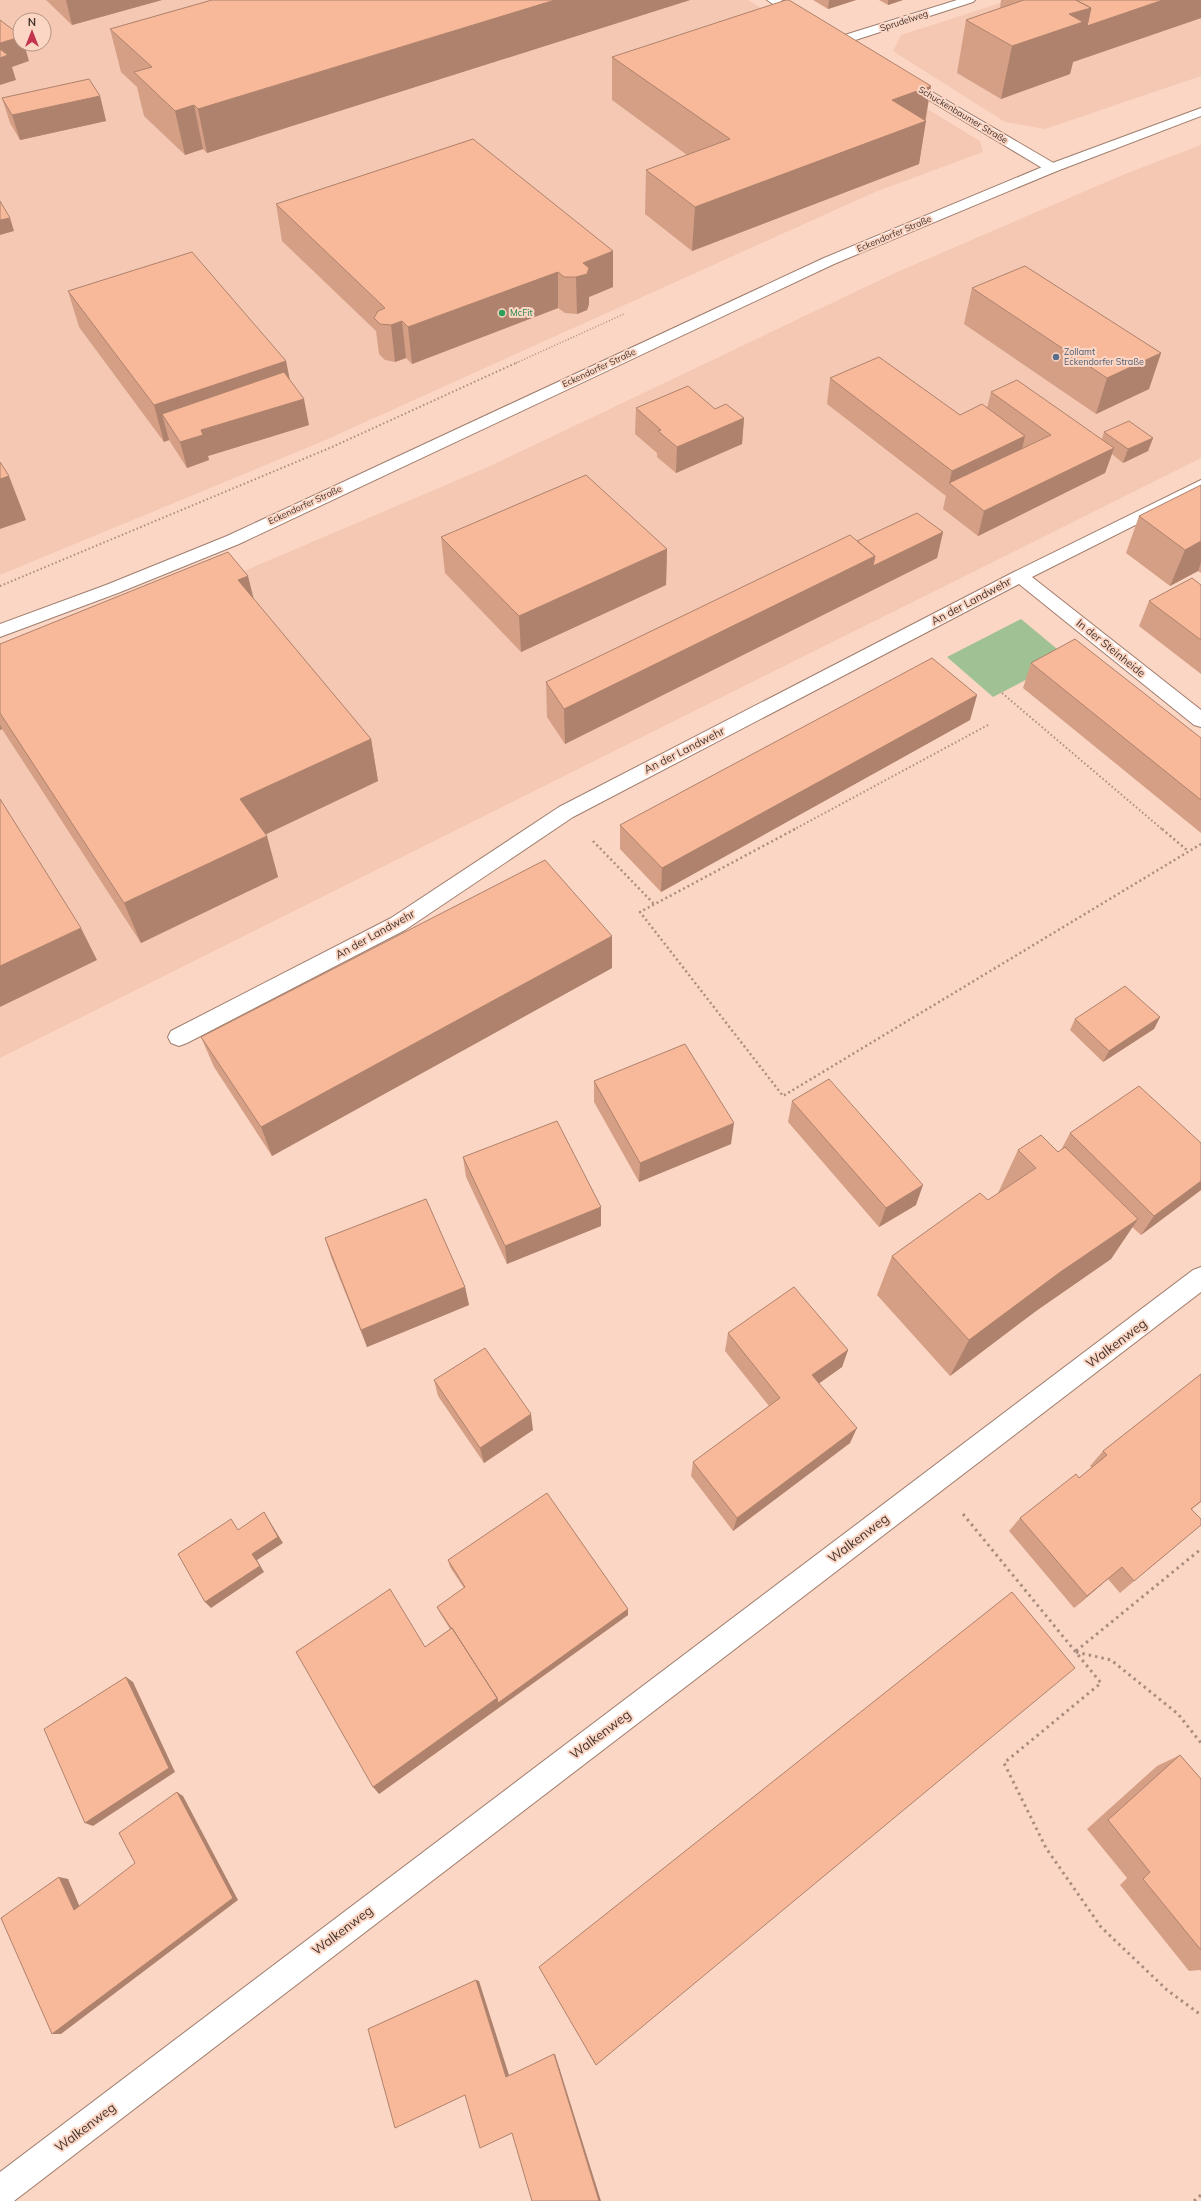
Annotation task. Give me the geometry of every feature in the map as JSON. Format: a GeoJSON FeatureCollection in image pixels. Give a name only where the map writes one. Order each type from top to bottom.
{"type":"FeatureCollection","features":[{"type":"Feature","properties":{"kind":"street"},"geometry":{"type":"LineString","coordinates":[[772,0],[813,25]]}},
{"type":"Feature","properties":{"kind":"street","name":"Sprudelweg"},"geometry":{"type":"LineString","coordinates":[[839,41],[969,0]]}},
{"type":"Feature","properties":{"kind":"street"},"geometry":{"type":"LineString","coordinates":[[826,33],[853,49]]}},
{"type":"Feature","properties":{"kind":"street","name":"Schuckenbaumer Straße"},"geometry":{"type":"LineString","coordinates":[[894,74],[1052,168]]}},
{"type":"Feature","properties":{"kind":"street","name":"Eckendorfer Straße"},"geometry":{"type":"LineString","coordinates":[[0,631],[112,590],[233,540],[829,261],[1052,168],[1201,112]]}},
{"type":"Feature","properties":{"kind":"street","name":"An der Landwehr"},"geometry":{"type":"LineString","coordinates":[[179,1037],[398,924],[566,812],[1020,576],[1201,485]]}},
{"type":"Feature","properties":{"kind":"street","name":"In der Steinheide"},"geometry":{"type":"LineString","coordinates":[[1020,576],[1201,720]]}},
{"type":"Feature","properties":{"kind":"street","name":"Walkenweg"},"geometry":{"type":"LineString","coordinates":[[0,2192],[1201,1278]]}},
{"type":"Feature","properties":{"kind":"path"},"geometry":{"type":"LineString","coordinates":[[1002,692],[1188,851]]}},
{"type":"Feature","properties":{"kind":"path"},"geometry":{"type":"LineString","coordinates":[[988,725],[640,912],[783,1096],[1201,844]]}},
{"type":"Feature","properties":{"kind":"path"},"geometry":{"type":"LineString","coordinates":[[566,812],[654,904]]}},
{"type":"Feature","properties":{"kind":"path"},"geometry":{"type":"LineString","coordinates":[[935,1480],[1101,1683],[1004,1763],[1046,1848],[1101,1927],[1167,1990],[1201,2015]]}},
{"type":"Feature","properties":{"kind":"path"},"geometry":{"type":"LineString","coordinates":[[1076,1652],[1201,1550]]}},
{"type":"Feature","properties":{"kind":"path"},"geometry":{"type":"LineString","coordinates":[[1076,1652],[1111,1660],[1178,1714],[1201,1743]]}},
{"type":"Feature","properties":{"kind":"path"},"geometry":{"type":"LineString","coordinates":[[1194,2201],[1201,2195]]}},
{"type":"Feature","properties":{"kind":"shaded area"},"geometry":{"type":"Polygon","coordinates":[[[0,0],[748,0],[980,141],[983,152],[875,192],[321,442],[0,575],[0,0]]]}},
{"type":"Feature","properties":{"kind":"shaded area"},"geometry":{"type":"Polygon","coordinates":[[[1010,0],[1201,0],[1201,76],[1045,129],[1005,122],[893,51],[901,35],[1010,0]]]}},
{"type":"Feature","properties":{"kind":"shaded area"},"geometry":{"type":"Polygon","coordinates":[[[1201,145],[1201,458],[0,1058],[0,675],[488,467],[897,272],[1125,174],[1201,145]]]}},
{"type":"Feature","properties":{"kind":"green space"},"geometry":{"type":"Polygon","coordinates":[[[1021,619],[1068,658],[993,697],[947,657],[1021,619]]]}},
{"type":"Feature","properties":{"kind":"building"},"geometry":{"type":"Polygon","coordinates":[[[212,0],[555,0],[198,109],[194,105],[175,111],[134,72],[152,67],[110,29],[212,0]]]}},
{"type":"Feature","properties":{"kind":"building"},"geometry":{"type":"Polygon","coordinates":[[[789,0],[931,86],[892,100],[926,121],[695,207],[646,170],[730,139],[612,57],[789,0]]]}},
{"type":"Feature","properties":{"kind":"building"},"geometry":{"type":"Polygon","coordinates":[[[1024,0],[1076,0],[1091,8],[1069,14],[1083,22],[1012,46],[966,20],[1024,0]]]}},
{"type":"Feature","properties":{"kind":"building"},"geometry":{"type":"Polygon","coordinates":[[[1076,0],[1163,0],[1087,26],[1091,8],[1076,0]]]}},
{"type":"Feature","properties":{"kind":"building"},"geometry":{"type":"Polygon","coordinates":[[[0,20],[12,29],[12,39],[0,43],[0,20]]]}},
{"type":"Feature","properties":{"kind":"building"},"geometry":{"type":"Polygon","coordinates":[[[0,49],[8,55],[0,58],[0,49]]]}},
{"type":"Feature","properties":{"kind":"building"},"geometry":{"type":"Polygon","coordinates":[[[89,79],[100,96],[12,115],[2,98],[89,79]]]}},
{"type":"Feature","properties":{"kind":"building"},"geometry":{"type":"Polygon","coordinates":[[[473,139],[613,251],[583,263],[589,268],[587,274],[576,277],[564,277],[558,272],[408,327],[402,321],[391,325],[380,324],[374,318],[378,311],[385,308],[276,204],[473,139]]]}},
{"type":"Feature","properties":{"kind":"building"},"geometry":{"type":"Polygon","coordinates":[[[0,201],[10,218],[0,220],[0,201]]]}},
{"type":"Feature","properties":{"kind":"building"},"geometry":{"type":"Polygon","coordinates":[[[192,252],[286,361],[154,405],[68,291],[192,252]]]}},
{"type":"Feature","properties":{"kind":"building"},"geometry":{"type":"Polygon","coordinates":[[[1025,266],[1161,353],[1107,378],[972,288],[1025,266]]]}},
{"type":"Feature","properties":{"kind":"building"},"geometry":{"type":"Polygon","coordinates":[[[879,357],[960,415],[982,404],[1025,436],[952,471],[830,378],[879,357]]]}},
{"type":"Feature","properties":{"kind":"building"},"geometry":{"type":"Polygon","coordinates":[[[284,372],[304,399],[201,430],[203,435],[180,442],[162,414],[284,372]]]}},
{"type":"Feature","properties":{"kind":"building"},"geometry":{"type":"Polygon","coordinates":[[[1017,380],[1114,448],[984,511],[949,483],[1051,435],[991,392],[1017,380]]]}},
{"type":"Feature","properties":{"kind":"building"},"geometry":{"type":"Polygon","coordinates":[[[688,386],[715,409],[726,404],[744,418],[677,447],[658,431],[661,430],[636,408],[688,386]]]}},
{"type":"Feature","properties":{"kind":"building"},"geometry":{"type":"Polygon","coordinates":[[[1129,421],[1153,438],[1128,449],[1104,432],[1129,421]]]}},
{"type":"Feature","properties":{"kind":"building"},"geometry":{"type":"Polygon","coordinates":[[[0,462],[9,476],[0,479],[0,462]]]}},
{"type":"Feature","properties":{"kind":"building"},"geometry":{"type":"Polygon","coordinates":[[[586,475],[667,549],[519,616],[441,537],[586,475]]]}},
{"type":"Feature","properties":{"kind":"building"},"geometry":{"type":"Polygon","coordinates":[[[1201,485],[1201,541],[1185,550],[1139,516],[1201,485]]]}},
{"type":"Feature","properties":{"kind":"building"},"geometry":{"type":"Polygon","coordinates":[[[917,513],[943,532],[873,566],[875,556],[857,541],[917,513]]]}},
{"type":"Feature","properties":{"kind":"building"},"geometry":{"type":"Polygon","coordinates":[[[850,535],[875,556],[564,709],[546,682],[850,535]]]}},
{"type":"Feature","properties":{"kind":"building"},"geometry":{"type":"Polygon","coordinates":[[[228,552],[248,576],[238,580],[371,739],[240,799],[267,836],[124,903],[0,713],[0,644],[228,552]]]}},
{"type":"Feature","properties":{"kind":"building"},"geometry":{"type":"Polygon","coordinates":[[[1192,578],[1201,585],[1201,640],[1149,601],[1192,578]]]}},
{"type":"Feature","properties":{"kind":"building"},"geometry":{"type":"Polygon","coordinates":[[[1075,639],[1201,738],[1201,800],[1031,663],[1075,639]]]}},
{"type":"Feature","properties":{"kind":"building"},"geometry":{"type":"Polygon","coordinates":[[[932,658],[977,695],[662,868],[620,825],[932,658]]]}},
{"type":"Feature","properties":{"kind":"building"},"geometry":{"type":"Polygon","coordinates":[[[0,799],[81,928],[0,966],[0,799]]]}},
{"type":"Feature","properties":{"kind":"building"},"geometry":{"type":"Polygon","coordinates":[[[545,860],[612,936],[261,1127],[201,1037],[545,860]]]}},
{"type":"Feature","properties":{"kind":"building"},"geometry":{"type":"Polygon","coordinates":[[[1125,986],[1160,1017],[1109,1051],[1075,1019],[1125,986]]]}},
{"type":"Feature","properties":{"kind":"building"},"geometry":{"type":"Polygon","coordinates":[[[685,1044],[734,1123],[640,1163],[594,1081],[685,1044]]]}},
{"type":"Feature","properties":{"kind":"building"},"geometry":{"type":"Polygon","coordinates":[[[829,1079],[923,1185],[886,1208],[792,1101],[829,1079]]]}},
{"type":"Feature","properties":{"kind":"building"},"geometry":{"type":"Polygon","coordinates":[[[1139,1086],[1201,1143],[1201,1181],[1154,1216],[1070,1133],[1139,1086]]]}},
{"type":"Feature","properties":{"kind":"building"},"geometry":{"type":"Polygon","coordinates":[[[557,1121],[601,1207],[505,1246],[463,1157],[557,1121]]]}},
{"type":"Feature","properties":{"kind":"building"},"geometry":{"type":"Polygon","coordinates":[[[1041,1135],[1058,1152],[1065,1147],[1138,1219],[1059,1273],[969,1340],[892,1256],[980,1193],[988,1200],[1036,1168],[1018,1150],[1041,1135]]]}},
{"type":"Feature","properties":{"kind":"building"},"geometry":{"type":"Polygon","coordinates":[[[426,1199],[465,1287],[361,1330],[325,1238],[426,1199]]]}},
{"type":"Feature","properties":{"kind":"building"},"geometry":{"type":"Polygon","coordinates":[[[794,1287],[848,1350],[812,1375],[857,1428],[737,1518],[693,1462],[780,1398],[728,1333],[794,1287]]]}},
{"type":"Feature","properties":{"kind":"building"},"geometry":{"type":"Polygon","coordinates":[[[485,1348],[531,1414],[480,1448],[434,1380],[485,1348]]]}},
{"type":"Feature","properties":{"kind":"building"},"geometry":{"type":"Polygon","coordinates":[[[1201,1374],[1201,1501],[1191,1509],[1201,1519],[1201,1525],[1134,1581],[1122,1567],[1087,1596],[1020,1518],[1076,1474],[1079,1478],[1107,1455],[1103,1451],[1201,1374]]]}},
{"type":"Feature","properties":{"kind":"building"},"geometry":{"type":"Polygon","coordinates":[[[547,1493],[628,1609],[498,1703],[497,1698],[437,1607],[465,1587],[448,1560],[547,1493]]]}},
{"type":"Feature","properties":{"kind":"building"},"geometry":{"type":"Polygon","coordinates":[[[264,1512],[278,1537],[252,1554],[260,1566],[205,1602],[178,1554],[231,1519],[238,1530],[264,1512]]]}},
{"type":"Feature","properties":{"kind":"building"},"geometry":{"type":"Polygon","coordinates":[[[390,1589],[425,1647],[452,1628],[497,1698],[373,1787],[296,1652],[390,1589]]]}},
{"type":"Feature","properties":{"kind":"building"},"geometry":{"type":"Polygon","coordinates":[[[1012,1592],[1075,1668],[596,2065],[539,1967],[1012,1592]]]}},
{"type":"Feature","properties":{"kind":"building"},"geometry":{"type":"Polygon","coordinates":[[[126,1677],[169,1768],[85,1823],[44,1729],[126,1677]]]}},
{"type":"Feature","properties":{"kind":"building"},"geometry":{"type":"Polygon","coordinates":[[[1180,1755],[1201,1779],[1201,1950],[1143,1879],[1150,1872],[1108,1820],[1180,1755]]]}},
{"type":"Feature","properties":{"kind":"building"},"geometry":{"type":"Polygon","coordinates":[[[177,1792],[233,1898],[52,2034],[1,1918],[59,1877],[74,1910],[135,1863],[119,1833],[177,1792]]]}},
{"type":"Feature","properties":{"kind":"building"},"geometry":{"type":"Polygon","coordinates":[[[476,1980],[506,2077],[554,2054],[599,2201],[532,2201],[512,2133],[480,2148],[465,2095],[395,2128],[368,2029],[476,1980]]]}},
{"type":"Feature","properties":{"kind":"place","name":"McFit"},"geometry":{"type":"Point","coordinates":[502,313]}},
{"type":"Feature","properties":{"kind":"place","name":"Zollamt Eckendorfer Straße"},"geometry":{"type":"Point","coordinates":[1056,357]}}]}
